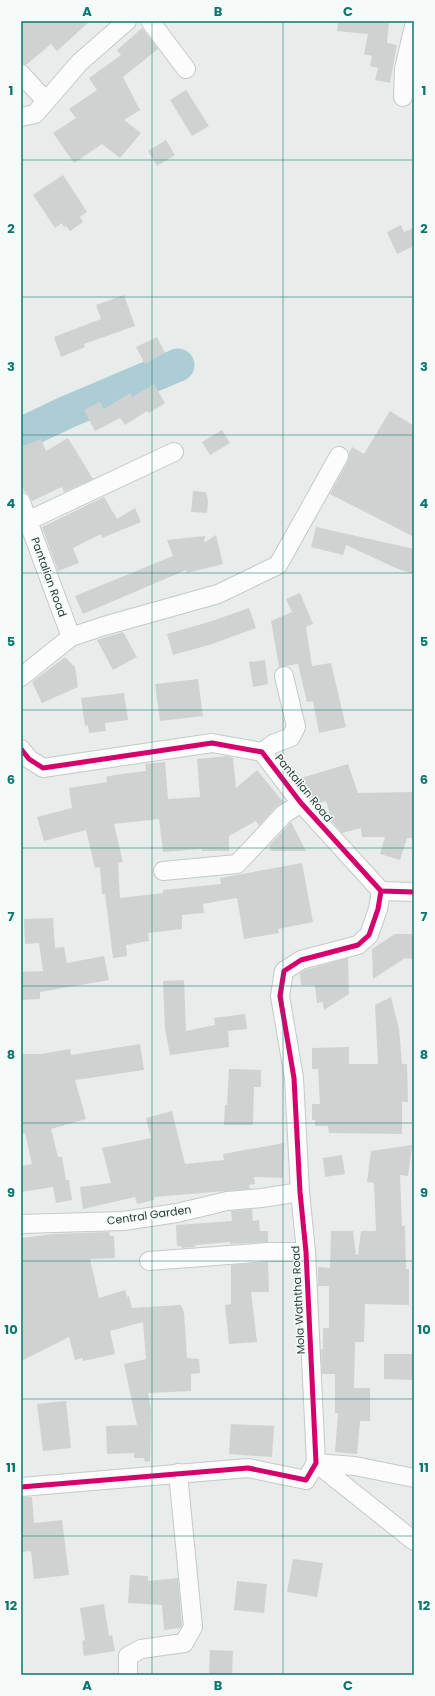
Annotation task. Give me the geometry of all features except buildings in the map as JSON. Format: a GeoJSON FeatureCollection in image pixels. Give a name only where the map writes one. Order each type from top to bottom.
{"type":"FeatureCollection","features":[{"type":"Feature","properties":{"kind":"street"},"geometry":{"type":"LineString","coordinates":[[21,117],[35,114],[80,62],[127,21]]}},
{"type":"Feature","properties":{"kind":"street"},"geometry":{"type":"LineString","coordinates":[[150,21],[186,69]]}},
{"type":"Feature","properties":{"kind":"street"},"geometry":{"type":"LineString","coordinates":[[403,97],[404,69],[414,26]]}},
{"type":"Feature","properties":{"kind":"street"},"geometry":{"type":"LineString","coordinates":[[21,74],[46,101]]}},
{"type":"Feature","properties":{"kind":"street"},"geometry":{"type":"LineString","coordinates":[[24,522],[174,452]]}},
{"type":"Feature","properties":{"kind":"street"},"geometry":{"type":"LineString","coordinates":[[21,677],[71,638],[104,626],[218,594],[278,565],[339,456]]}},
{"type":"Feature","properties":{"kind":"street","name":"Pantalian Road"},"geometry":{"type":"LineString","coordinates":[[21,502],[24,522],[71,638]]}},
{"type":"Feature","properties":{"kind":"street"},"geometry":{"type":"LineString","coordinates":[[262,752],[273,744],[291,737],[296,727],[284,676]]}},
{"type":"Feature","properties":{"kind":"street","name":"Pantalian Road"},"geometry":{"type":"LineString","coordinates":[[21,748],[29,759],[43,768],[212,743],[262,752],[301,803],[380,891]]}},
{"type":"Feature","properties":{"kind":"street"},"geometry":{"type":"LineString","coordinates":[[163,872],[238,864],[284,814],[301,803]]}},
{"type":"Feature","properties":{"kind":"street"},"geometry":{"type":"LineString","coordinates":[[380,891],[414,892]]}},
{"type":"Feature","properties":{"kind":"street","name":"Mola Waththa Road"},"geometry":{"type":"LineString","coordinates":[[316,1463],[306,1252],[300,1192],[294,1078],[280,996],[284,971],[301,960],[358,945],[369,935],[378,909],[380,891]]}},
{"type":"Feature","properties":{"kind":"street","name":"Central Garden"},"geometry":{"type":"LineString","coordinates":[[21,1224],[123,1221],[177,1213],[227,1201],[262,1198],[300,1192]]}},
{"type":"Feature","properties":{"kind":"street"},"geometry":{"type":"LineString","coordinates":[[149,1261],[268,1252],[306,1252]]}},
{"type":"Feature","properties":{"kind":"street"},"geometry":{"type":"LineString","coordinates":[[21,1487],[248,1468],[306,1480],[316,1463]]}},
{"type":"Feature","properties":{"kind":"street"},"geometry":{"type":"LineString","coordinates":[[316,1463],[355,1466],[414,1478]]}},
{"type":"Feature","properties":{"kind":"street"},"geometry":{"type":"LineString","coordinates":[[316,1463],[414,1541]]}},
{"type":"Feature","properties":{"kind":"street"},"geometry":{"type":"LineString","coordinates":[[128,1675],[128,1656],[140,1649],[184,1643],[193,1627],[178,1473]]}},
{"type":"Feature","properties":{"kind":"waterway"},"geometry":{"type":"LineString","coordinates":[[21,434],[65,413],[178,365]]}},
{"type":"Feature","properties":{"kind":"cycle path"},"geometry":{"type":"LineString","coordinates":[[21,749],[29,759],[43,768],[212,743],[262,752],[301,803],[381,891],[414,892]]}},
{"type":"Feature","properties":{"kind":"cycle path"},"geometry":{"type":"LineString","coordinates":[[21,1487],[248,1468],[306,1480],[316,1463],[306,1252],[300,1192],[294,1078],[280,996],[284,971],[301,960],[358,945],[369,935],[378,909],[381,891]]}}]}
